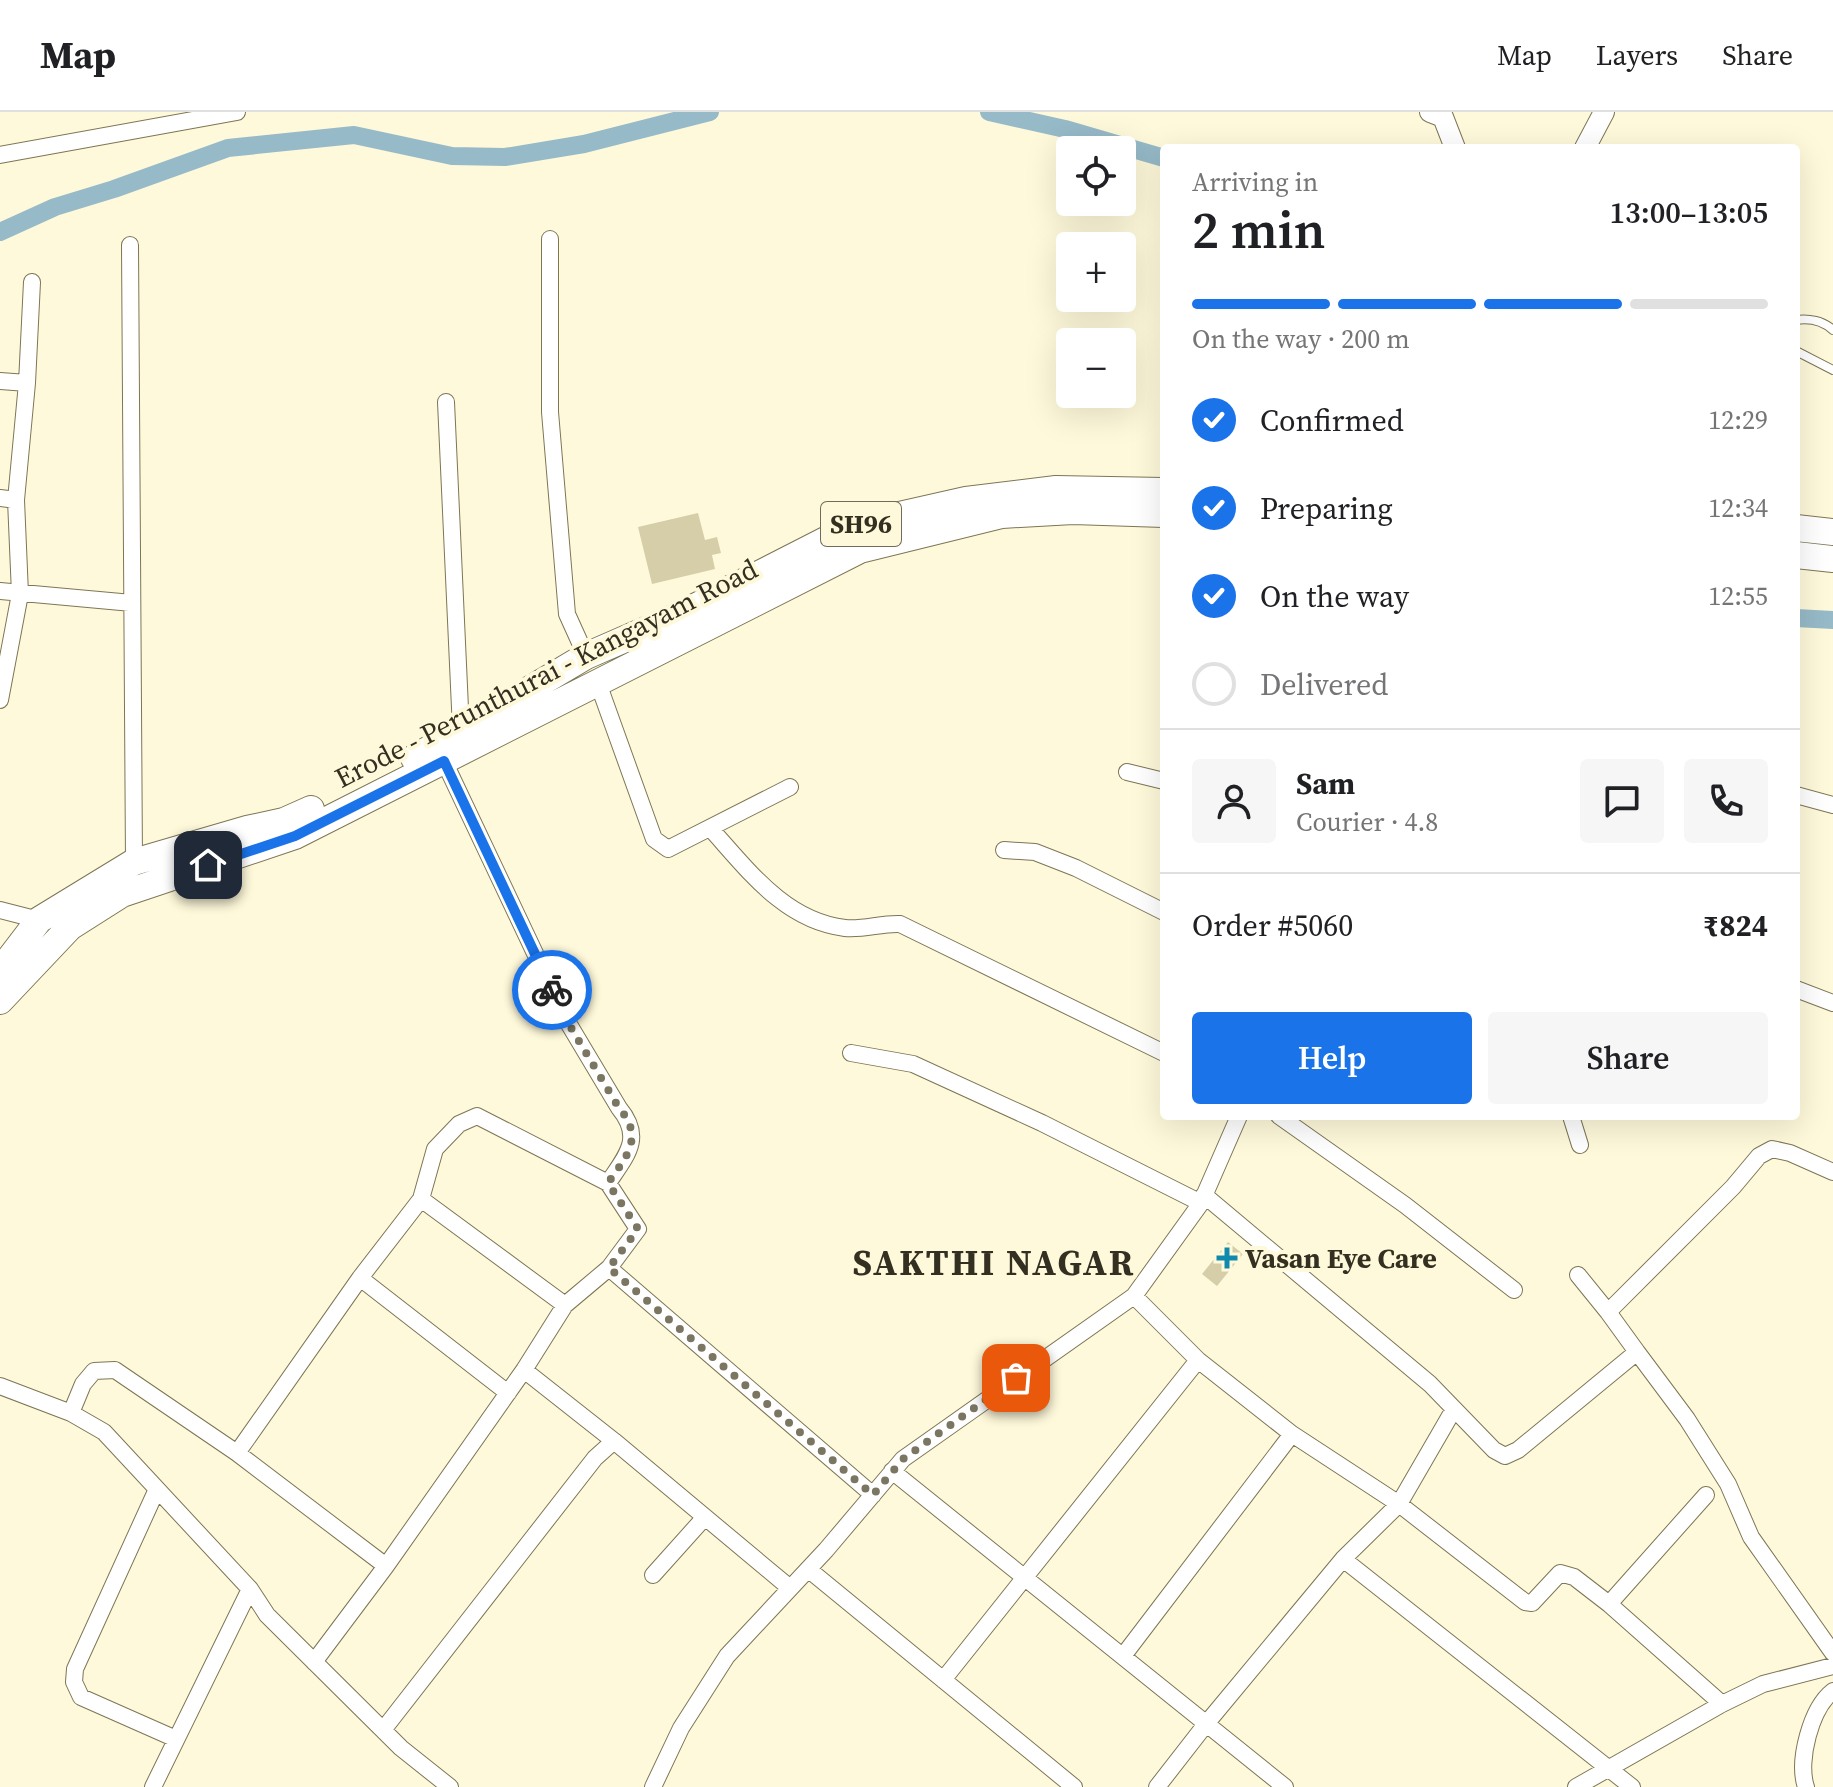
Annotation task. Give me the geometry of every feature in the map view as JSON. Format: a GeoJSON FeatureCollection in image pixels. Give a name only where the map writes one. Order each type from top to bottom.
{"type":"FeatureCollection","features":[{"type":"Feature","properties":{"kind":"main road","name":"Erode - Perunthurai - Kangayam Road"},"geometry":{"type":"LineString","coordinates":[[0,1001],[70,927],[122,894],[295,836],[860,550],[885,531],[966,500],[1056,489],[1160,491]]}},
{"type":"Feature","properties":{"kind":"main road","name":"Erode - Perunthurai - Kangayam Road"},"geometry":{"type":"LineString","coordinates":[[0,971],[39,920],[134,862],[284,821],[398,768],[586,656],[673,618],[855,525],[885,531],[1002,515],[1073,511],[1160,514]]}},
{"type":"Feature","properties":{"kind":"main road"},"geometry":{"type":"LineString","coordinates":[[1800,528],[1833,532]]}},
{"type":"Feature","properties":{"kind":"main road"},"geometry":{"type":"LineString","coordinates":[[1800,555],[1833,559]]}},
{"type":"Feature","properties":{"kind":"street"},"geometry":{"type":"LineString","coordinates":[[0,155],[237,112]]}},
{"type":"Feature","properties":{"kind":"street"},"geometry":{"type":"LineString","coordinates":[[1430,112],[1443,117],[1453,144]]}},
{"type":"Feature","properties":{"kind":"street"},"geometry":{"type":"LineString","coordinates":[[1587,144],[1604,112]]}},
{"type":"Feature","properties":{"kind":"street"},"geometry":{"type":"LineString","coordinates":[[550,239],[550,412],[567,614],[586,656]]}},
{"type":"Feature","properties":{"kind":"street"},"geometry":{"type":"LineString","coordinates":[[130,245],[134,862]]}},
{"type":"Feature","properties":{"kind":"street"},"geometry":{"type":"LineString","coordinates":[[0,700],[20,594],[8,499],[27,383],[32,282]]}},
{"type":"Feature","properties":{"kind":"street"},"geometry":{"type":"LineString","coordinates":[[0,381],[27,383]]}},
{"type":"Feature","properties":{"kind":"street"},"geometry":{"type":"LineString","coordinates":[[446,402],[461,730]]}},
{"type":"Feature","properties":{"kind":"street"},"geometry":{"type":"LineString","coordinates":[[0,591],[132,603]]}},
{"type":"Feature","properties":{"kind":"street"},"geometry":{"type":"LineString","coordinates":[[598,683],[654,839],[668,849],[790,787]]}},
{"type":"Feature","properties":{"kind":"street"},"geometry":{"type":"LineString","coordinates":[[444,761],[567,1021],[629,1120],[632,1136],[630,1151],[608,1183]]}},
{"type":"Feature","properties":{"kind":"street"},"geometry":{"type":"LineString","coordinates":[[1127,772],[1160,780]]}},
{"type":"Feature","properties":{"kind":"street"},"geometry":{"type":"LineString","coordinates":[[1800,796],[1833,805]]}},
{"type":"Feature","properties":{"kind":"street"},"geometry":{"type":"LineString","coordinates":[[710,828],[774,897],[818,922],[848,928],[881,923],[900,924],[1160,1051]]}},
{"type":"Feature","properties":{"kind":"street"},"geometry":{"type":"LineString","coordinates":[[1004,850],[1035,852],[1076,868],[1160,910]]}},
{"type":"Feature","properties":{"kind":"street"},"geometry":{"type":"LineString","coordinates":[[0,910],[39,920]]}},
{"type":"Feature","properties":{"kind":"street"},"geometry":{"type":"LineString","coordinates":[[1800,991],[1833,1003]]}},
{"type":"Feature","properties":{"kind":"street"},"geometry":{"type":"LineString","coordinates":[[851,1053],[913,1064],[1202,1199],[1430,1384],[1494,1450],[1505,1456],[1518,1450],[1637,1352]]}},
{"type":"Feature","properties":{"kind":"street"},"geometry":{"type":"LineString","coordinates":[[237,1453],[360,1278],[421,1199],[435,1149],[459,1124],[477,1116],[608,1183],[638,1229],[609,1268],[565,1305],[508,1393],[314,1662]]}},
{"type":"Feature","properties":{"kind":"street"},"geometry":{"type":"LineString","coordinates":[[653,1787],[681,1728],[727,1656],[808,1569],[903,1459],[1134,1296],[1202,1199],[1237,1120]]}},
{"type":"Feature","properties":{"kind":"street"},"geometry":{"type":"LineString","coordinates":[[1285,1120],[1405,1205],[1514,1290]]}},
{"type":"Feature","properties":{"kind":"street"},"geometry":{"type":"LineString","coordinates":[[1572,1120],[1580,1145]]}},
{"type":"Feature","properties":{"kind":"street"},"geometry":{"type":"LineString","coordinates":[[1608,1312],[1733,1187],[1759,1156],[1772,1149],[1790,1153],[1811,1165],[1833,1172]]}},
{"type":"Feature","properties":{"kind":"street"},"geometry":{"type":"LineString","coordinates":[[421,1199],[565,1305]]}},
{"type":"Feature","properties":{"kind":"street"},"geometry":{"type":"LineString","coordinates":[[609,1268],[873,1495]]}},
{"type":"Feature","properties":{"kind":"street"},"geometry":{"type":"LineString","coordinates":[[1578,1275],[1687,1419],[1728,1484],[1751,1537],[1833,1653]]}},
{"type":"Feature","properties":{"kind":"street"},"geometry":{"type":"LineString","coordinates":[[360,1278],[508,1393]]}},
{"type":"Feature","properties":{"kind":"street"},"geometry":{"type":"LineString","coordinates":[[1134,1296],[1198,1360],[1292,1434],[1399,1504],[1525,1602],[1532,1603],[1537,1599],[1560,1573],[1574,1577],[1722,1704]]}},
{"type":"Feature","properties":{"kind":"street"},"geometry":{"type":"LineString","coordinates":[[943,1680],[1198,1360]]}},
{"type":"Feature","properties":{"kind":"street"},"geometry":{"type":"LineString","coordinates":[[71,1413],[83,1384],[94,1371],[115,1370],[237,1453],[386,1566]]}},
{"type":"Feature","properties":{"kind":"street"},"geometry":{"type":"LineString","coordinates":[[524,1370],[790,1588]]}},
{"type":"Feature","properties":{"kind":"street"},"geometry":{"type":"LineString","coordinates":[[0,1386],[71,1413],[104,1432],[250,1589],[267,1615],[401,1748],[450,1787]]}},
{"type":"Feature","properties":{"kind":"street"},"geometry":{"type":"LineString","coordinates":[[1157,1787],[1343,1559],[1399,1504],[1454,1409]]}},
{"type":"Feature","properties":{"kind":"street"},"geometry":{"type":"LineString","coordinates":[[1123,1656],[1292,1434]]}},
{"type":"Feature","properties":{"kind":"street"},"geometry":{"type":"LineString","coordinates":[[383,1730],[595,1458],[614,1441]]}},
{"type":"Feature","properties":{"kind":"street"},"geometry":{"type":"LineString","coordinates":[[892,1471],[1285,1787]]}},
{"type":"Feature","properties":{"kind":"street"},"geometry":{"type":"LineString","coordinates":[[157,1489],[75,1669],[74,1682],[81,1697],[176,1739]]}},
{"type":"Feature","properties":{"kind":"street"},"geometry":{"type":"LineString","coordinates":[[1609,1604],[1706,1495]]}},
{"type":"Feature","properties":{"kind":"street"},"geometry":{"type":"LineString","coordinates":[[653,1575],[705,1517]]}},
{"type":"Feature","properties":{"kind":"street"},"geometry":{"type":"LineString","coordinates":[[1343,1559],[1632,1787]]}},
{"type":"Feature","properties":{"kind":"street"},"geometry":{"type":"LineString","coordinates":[[808,1569],[1074,1787]]}},
{"type":"Feature","properties":{"kind":"street"},"geometry":{"type":"LineString","coordinates":[[153,1787],[250,1589]]}},
{"type":"Feature","properties":{"kind":"street"},"geometry":{"type":"LineString","coordinates":[[1576,1787],[1763,1684],[1833,1666]]}},
{"type":"Feature","properties":{"kind":"street"},"geometry":{"type":"LineString","coordinates":[[1806,1787],[1803,1778],[1809,1727],[1825,1697],[1833,1691]]}},
{"type":"Feature","properties":{"kind":"lane"},"geometry":{"type":"LineString","coordinates":[[1800,319],[1817,321],[1833,330]]}},
{"type":"Feature","properties":{"kind":"lane"},"geometry":{"type":"LineString","coordinates":[[1800,353],[1833,370]]}},
{"type":"Feature","properties":{"kind":"building"},"geometry":{"type":"Polygon","coordinates":[[[698,513],[705,540],[717,537],[721,553],[712,555],[715,569],[652,584],[638,527],[698,513]]]}},
{"type":"Feature","properties":{"kind":"building"},"geometry":{"type":"Polygon","coordinates":[[[1228,1242],[1243,1254],[1217,1286],[1202,1274],[1228,1242]]]}},
{"type":"Feature","properties":{"kind":"waterway"},"geometry":{"type":"LineString","coordinates":[[0,232],[55,207],[228,148],[354,135],[452,156],[505,157],[584,144],[710,112]]}},
{"type":"Feature","properties":{"kind":"waterway"},"geometry":{"type":"LineString","coordinates":[[989,112],[1065,129],[1160,157]]}},
{"type":"Feature","properties":{"kind":"waterway"},"geometry":{"type":"LineString","coordinates":[[1800,618],[1833,620]]}},
{"type":"Feature","properties":{"kind":"way so far"},"geometry":{"type":"LineString","coordinates":[[552,990],[567,1021],[629,1120],[632,1136],[630,1151],[608,1183],[638,1229],[609,1268],[873,1495],[903,1459],[1016,1378]]}},
{"type":"Feature","properties":{"kind":"place","name":"Vasan Eye Care"},"geometry":{"type":"Point","coordinates":[1227,1258]}},
{"type":"Feature","properties":{"kind":"district","name":"SAKTHI NAGAR"},"geometry":{"type":"Point","coordinates":[994,1262]}},
{"type":"Feature","properties":{"kind":"route"},"geometry":{"type":"LineString","coordinates":[[208,865],[295,836],[444,761],[552,990]]}}]}
